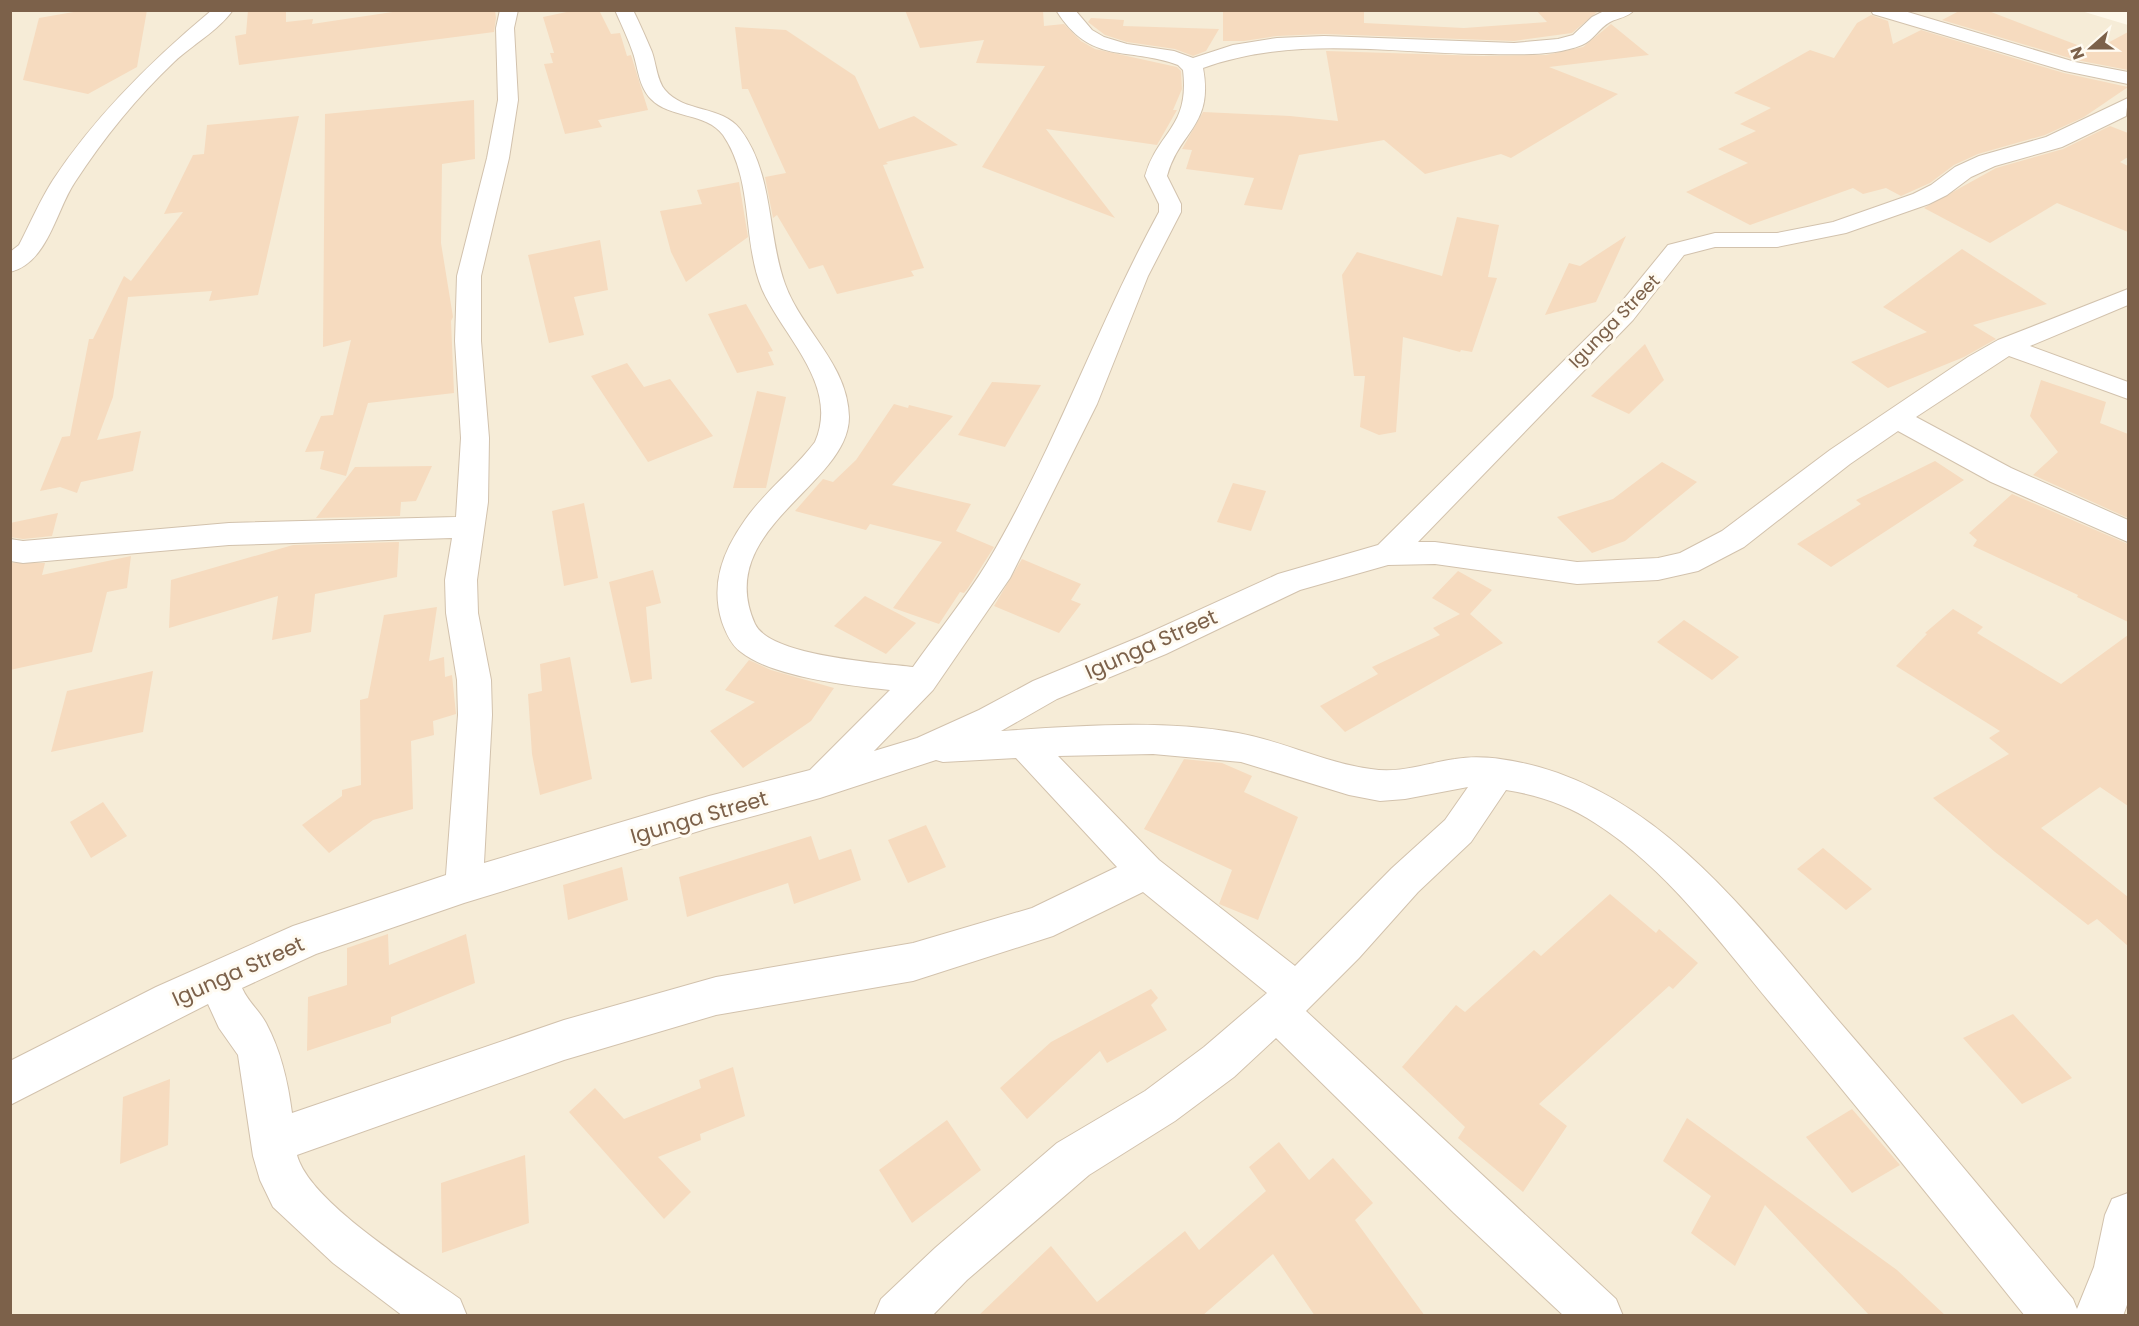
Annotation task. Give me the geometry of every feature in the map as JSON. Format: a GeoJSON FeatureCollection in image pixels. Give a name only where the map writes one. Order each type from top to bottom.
{"type":"FeatureCollection","features":[{"type":"Feature","properties":{"kind":"street"},"geometry":{"type":"LineString","coordinates":[[10,265],[29,249],[63,182],[127,99],[166,58],[224,10]]}},
{"type":"Feature","properties":{"kind":"street"},"geometry":{"type":"LineString","coordinates":[[464,886],[475,715],[474,680],[462,613],[461,580],[470,527],[475,438],[468,341],[469,276],[498,158],[508,100],[504,28],[509,10]]}},
{"type":"Feature","properties":{"kind":"street"},"geometry":{"type":"LineString","coordinates":[[624,10],[656,93],[667,103],[715,119],[727,127],[736,139],[754,189],[763,248],[773,286],[831,381],[835,418],[831,439],[823,453],[764,515],[741,548],[732,569],[734,606],[741,630],[755,647],[788,659],[921,681]]}},
{"type":"Feature","properties":{"kind":"street"},"geometry":{"type":"LineString","coordinates":[[820,783],[921,681],[999,570],[1033,507],[1083,404],[1136,276],[1170,212],[1170,204],[1156,176],[1164,153],[1189,122],[1193,107],[1194,73],[1191,65],[1174,57],[1090,39],[1075,26],[1065,10]]}},
{"type":"Feature","properties":{"kind":"street"},"geometry":{"type":"LineString","coordinates":[[1880,10],[2072,67],[2128,78]]}},
{"type":"Feature","properties":{"kind":"street"},"geometry":{"type":"LineString","coordinates":[[1191,65],[1222,54],[1291,44],[1343,42],[1449,47],[1559,45],[1586,38],[1597,22],[1624,11]]}},
{"type":"Feature","properties":{"kind":"street","name":"Igunga Street"},"geometry":{"type":"LineString","coordinates":[[1388,554],[1624,315],[1645,292],[1676,250],[1715,240],[1777,240],[1838,228],[1921,199],[1939,190],[1963,171],[1987,161],[2054,142],[2119,112],[2128,104]]}},
{"type":"Feature","properties":{"kind":"street","name":"Igunga Street"},"geometry":{"type":"LineString","coordinates":[[10,1084],[170,1001],[307,939],[464,886],[709,812],[820,783],[927,749],[991,720],[1045,690],[1154,645],[1289,582],[1342,565],[1388,554],[1435,553],[1577,573],[1672,567],[1704,555],[1733,539],[1840,457],[1950,380],[2007,346],[2128,296]]}},
{"type":"Feature","properties":{"kind":"street"},"geometry":{"type":"LineString","coordinates":[[2007,346],[2128,391]]}},
{"type":"Feature","properties":{"kind":"street"},"geometry":{"type":"LineString","coordinates":[[1896,418],[2001,475],[2128,532]]}},
{"type":"Feature","properties":{"kind":"street"},"geometry":{"type":"LineString","coordinates":[[10,550],[23,552],[229,534],[470,527]]}},
{"type":"Feature","properties":{"kind":"street"},"geometry":{"type":"LineString","coordinates":[[927,749],[1126,741],[1224,745],[1248,749],[1365,784],[1392,787],[1469,771],[1536,782],[1580,797],[1626,824],[1694,884],[1840,1052],[2056,1316]]}},
{"type":"Feature","properties":{"kind":"street"},"geometry":{"type":"LineString","coordinates":[[1025,745],[1146,873],[1287,1001],[1470,1197],[1599,1316]]}},
{"type":"Feature","properties":{"kind":"street"},"geometry":{"type":"LineString","coordinates":[[898,1316],[951,1264],[1072,1159],[1160,1106],[1219,1062],[1287,1001],[1345,945],[1405,880],[1458,831],[1497,774]]}},
{"type":"Feature","properties":{"kind":"street"},"geometry":{"type":"LineString","coordinates":[[272,1142],[564,1040],[705,999],[913,962],[1040,923],[1146,873]]}},
{"type":"Feature","properties":{"kind":"street"},"geometry":{"type":"LineString","coordinates":[[218,981],[233,1014],[250,1034],[259,1053],[269,1104],[272,1142],[282,1180],[300,1204],[374,1267],[443,1316]]}},
{"type":"Feature","properties":{"kind":"street"},"geometry":{"type":"LineString","coordinates":[[2098,1316],[2107,1299],[2122,1253],[2128,1215]]}},
{"type":"Feature","properties":{"kind":"shaded area"},"geometry":{"type":"Polygon","coordinates":[[[2078,10],[2128,25],[2128,1315],[11,1315],[10,11],[2078,10]]]}},
{"type":"Feature","properties":{"kind":"building"},"geometry":{"type":"Polygon","coordinates":[[[85,10],[147,10],[137,67],[88,94],[23,80],[39,18],[85,10]]]}},
{"type":"Feature","properties":{"kind":"building"},"geometry":{"type":"Polygon","coordinates":[[[248,10],[286,10],[286,22],[313,19],[312,24],[406,10],[495,10],[496,18],[494,32],[239,65],[235,36],[246,34],[248,10]]]}},
{"type":"Feature","properties":{"kind":"building"},"geometry":{"type":"Polygon","coordinates":[[[576,10],[599,10],[611,34],[620,33],[627,56],[631,55],[648,110],[598,120],[602,127],[565,134],[544,64],[553,63],[550,53],[554,53],[543,17],[576,10]]]}},
{"type":"Feature","properties":{"kind":"building"},"geometry":{"type":"Polygon","coordinates":[[[905,10],[1043,10],[1044,26],[1064,24],[1081,41],[1095,49],[1177,67],[1181,71],[1182,89],[1173,110],[1177,110],[1157,145],[1046,129],[1115,218],[982,167],[1045,66],[976,63],[984,40],[920,48],[905,10]]]}},
{"type":"Feature","properties":{"kind":"building"},"geometry":{"type":"Polygon","coordinates":[[[1223,10],[1364,12],[1364,23],[1464,28],[1547,22],[1536,10],[1597,12],[1572,33],[1514,41],[1324,34],[1223,41],[1223,10]]]}},
{"type":"Feature","properties":{"kind":"building"},"geometry":{"type":"Polygon","coordinates":[[[1961,10],[1986,10],[2093,51],[2128,32],[2128,70],[2076,60],[1942,20],[1961,10]]]}},
{"type":"Feature","properties":{"kind":"building"},"geometry":{"type":"Polygon","coordinates":[[[1871,15],[1888,21],[1893,44],[1921,30],[2064,73],[2128,87],[2084,117],[2045,135],[1978,154],[1954,165],[1930,183],[1901,196],[1886,188],[1863,194],[1853,188],[1750,225],[1686,192],[1748,163],[1718,149],[1756,131],[1740,124],[1771,108],[1734,93],[1810,50],[1834,58],[1857,23],[1871,15]]]}},
{"type":"Feature","properties":{"kind":"building"},"geometry":{"type":"Polygon","coordinates":[[[1091,18],[1124,20],[1123,26],[1219,29],[1206,51],[1193,56],[1175,49],[1127,42],[1105,35],[1088,22],[1091,18]]]}},
{"type":"Feature","properties":{"kind":"building"},"geometry":{"type":"Polygon","coordinates":[[[1611,24],[1649,55],[1549,67],[1618,94],[1511,158],[1501,154],[1425,174],[1384,140],[1299,155],[1282,210],[1244,205],[1254,178],[1186,169],[1192,150],[1182,149],[1203,112],[1338,121],[1326,51],[1483,56],[1546,55],[1583,47],[1611,24]]]}},
{"type":"Feature","properties":{"kind":"building"},"geometry":{"type":"Polygon","coordinates":[[[735,27],[786,30],[855,76],[879,129],[914,116],[958,145],[886,162],[888,164],[883,165],[924,268],[911,271],[914,276],[837,294],[823,265],[809,269],[777,215],[773,218],[765,177],[786,173],[748,89],[742,89],[735,27]]]}},
{"type":"Feature","properties":{"kind":"building"},"geometry":{"type":"Polygon","coordinates":[[[474,100],[475,159],[442,164],[441,243],[453,317],[451,321],[454,393],[368,403],[346,476],[320,469],[324,451],[305,452],[321,416],[333,415],[351,340],[323,347],[325,114],[474,100]]]}},
{"type":"Feature","properties":{"kind":"building"},"geometry":{"type":"Polygon","coordinates":[[[299,116],[258,295],[209,301],[212,291],[128,297],[113,397],[97,440],[141,431],[133,471],[81,482],[77,493],[60,487],[40,491],[62,437],[70,436],[89,339],[93,339],[124,276],[131,281],[183,212],[164,214],[193,155],[204,154],[207,125],[299,116]]]}},
{"type":"Feature","properties":{"kind":"building"},"geometry":{"type":"Polygon","coordinates":[[[2110,126],[2128,133],[2128,157],[2120,162],[2128,166],[2128,232],[2057,203],[1990,243],[1924,208],[1996,168],[2063,149],[2110,126]]]}},
{"type":"Feature","properties":{"kind":"building"},"geometry":{"type":"Polygon","coordinates":[[[739,182],[748,237],[686,282],[671,252],[660,211],[702,204],[697,190],[739,182]]]}},
{"type":"Feature","properties":{"kind":"building"},"geometry":{"type":"Polygon","coordinates":[[[1457,217],[1499,225],[1488,277],[1497,278],[1472,352],[1461,350],[1460,352],[1403,337],[1396,432],[1379,435],[1360,427],[1365,376],[1354,376],[1342,275],[1357,252],[1442,276],[1457,217]]]}},
{"type":"Feature","properties":{"kind":"building"},"geometry":{"type":"Polygon","coordinates":[[[1626,236],[1596,302],[1545,315],[1569,263],[1580,266],[1626,236]]]}},
{"type":"Feature","properties":{"kind":"building"},"geometry":{"type":"Polygon","coordinates":[[[600,240],[608,290],[574,297],[584,335],[549,343],[528,255],[600,240]]]}},
{"type":"Feature","properties":{"kind":"building"},"geometry":{"type":"Polygon","coordinates":[[[1962,249],[2047,304],[1973,325],[1996,339],[1964,357],[1888,388],[1851,362],[1927,332],[1883,307],[1962,249]]]}},
{"type":"Feature","properties":{"kind":"building"},"geometry":{"type":"Polygon","coordinates":[[[746,304],[773,351],[768,352],[774,365],[737,373],[708,314],[746,304]]]}},
{"type":"Feature","properties":{"kind":"building"},"geometry":{"type":"Polygon","coordinates":[[[1645,344],[1664,380],[1629,414],[1591,396],[1645,344]]]}},
{"type":"Feature","properties":{"kind":"building"},"geometry":{"type":"Polygon","coordinates":[[[627,363],[644,387],[670,379],[713,436],[648,462],[591,376],[627,363]]]}},
{"type":"Feature","properties":{"kind":"building"},"geometry":{"type":"Polygon","coordinates":[[[2041,380],[2106,402],[2100,423],[2128,434],[2128,518],[2033,475],[2058,452],[2030,416],[2041,380]]]}},
{"type":"Feature","properties":{"kind":"building"},"geometry":{"type":"Polygon","coordinates":[[[992,382],[1041,385],[1005,447],[958,435],[992,382]]]}},
{"type":"Feature","properties":{"kind":"building"},"geometry":{"type":"Polygon","coordinates":[[[757,391],[786,397],[766,488],[733,488],[757,391]]]}},
{"type":"Feature","properties":{"kind":"building"},"geometry":{"type":"Polygon","coordinates":[[[894,404],[908,408],[909,405],[953,416],[892,485],[971,504],[956,531],[994,547],[968,588],[964,593],[960,592],[939,624],[893,608],[942,542],[870,524],[866,530],[795,511],[823,479],[833,482],[856,460],[894,404]]]}},
{"type":"Feature","properties":{"kind":"building"},"geometry":{"type":"Polygon","coordinates":[[[1935,461],[1964,480],[1831,567],[1797,544],[1861,504],[1856,500],[1935,461]]]}},
{"type":"Feature","properties":{"kind":"building"},"geometry":{"type":"Polygon","coordinates":[[[1662,462],[1697,482],[1625,541],[1592,553],[1557,517],[1613,499],[1662,462]]]}},
{"type":"Feature","properties":{"kind":"building"},"geometry":{"type":"Polygon","coordinates":[[[432,466],[416,501],[401,502],[400,516],[316,518],[355,467],[432,466]]]}},
{"type":"Feature","properties":{"kind":"building"},"geometry":{"type":"Polygon","coordinates":[[[1233,483],[1266,491],[1251,531],[1217,522],[1233,483]]]}},
{"type":"Feature","properties":{"kind":"building"},"geometry":{"type":"Polygon","coordinates":[[[2012,494],[2128,544],[2128,622],[2077,597],[2078,595],[1973,546],[1977,540],[1969,533],[2012,494]]]}},
{"type":"Feature","properties":{"kind":"building"},"geometry":{"type":"Polygon","coordinates":[[[584,503],[598,578],[564,586],[552,511],[584,503]]]}},
{"type":"Feature","properties":{"kind":"building"},"geometry":{"type":"Polygon","coordinates":[[[58,513],[52,536],[23,539],[10,537],[10,523],[58,513]]]}},
{"type":"Feature","properties":{"kind":"building"},"geometry":{"type":"Polygon","coordinates":[[[399,542],[397,577],[315,594],[311,632],[272,640],[278,596],[169,628],[171,580],[293,545],[399,542]]]}},
{"type":"Feature","properties":{"kind":"building"},"geometry":{"type":"Polygon","coordinates":[[[131,556],[127,588],[107,592],[92,652],[10,670],[10,563],[45,563],[42,575],[131,556]]]}},
{"type":"Feature","properties":{"kind":"building"},"geometry":{"type":"Polygon","coordinates":[[[1022,559],[1081,584],[1071,600],[1081,604],[1059,633],[994,606],[1022,559]]]}},
{"type":"Feature","properties":{"kind":"building"},"geometry":{"type":"Polygon","coordinates":[[[653,570],[661,603],[646,607],[652,679],[631,683],[609,582],[653,570]]]}},
{"type":"Feature","properties":{"kind":"building"},"geometry":{"type":"Polygon","coordinates":[[[1458,571],[1492,590],[1470,614],[1503,643],[1345,732],[1320,706],[1378,674],[1372,667],[1440,635],[1433,628],[1460,614],[1432,598],[1458,571]]]}},
{"type":"Feature","properties":{"kind":"building"},"geometry":{"type":"Polygon","coordinates":[[[865,596],[916,623],[886,654],[834,626],[865,596]]]}},
{"type":"Feature","properties":{"kind":"building"},"geometry":{"type":"Polygon","coordinates":[[[437,607],[429,661],[444,657],[445,677],[452,675],[456,714],[433,721],[434,735],[411,741],[413,809],[373,820],[329,853],[302,825],[342,796],[342,790],[361,785],[360,700],[368,698],[384,615],[437,607]]]}},
{"type":"Feature","properties":{"kind":"building"},"geometry":{"type":"Polygon","coordinates":[[[1953,609],[1983,627],[1977,633],[2061,684],[2128,635],[2128,806],[2100,787],[2041,828],[2128,897],[2128,946],[2097,919],[2088,925],[1995,852],[1933,798],[2009,754],[1989,738],[2000,731],[1896,666],[1927,634],[1925,633],[1953,609]]]}},
{"type":"Feature","properties":{"kind":"building"},"geometry":{"type":"Polygon","coordinates":[[[1684,620],[1739,657],[1712,680],[1657,642],[1684,620]]]}},
{"type":"Feature","properties":{"kind":"building"},"geometry":{"type":"Polygon","coordinates":[[[570,657],[592,779],[540,795],[532,754],[528,694],[542,691],[540,664],[570,657]]]}},
{"type":"Feature","properties":{"kind":"building"},"geometry":{"type":"Polygon","coordinates":[[[749,660],[771,670],[834,688],[811,721],[743,768],[710,731],[755,702],[725,690],[749,660]]]}},
{"type":"Feature","properties":{"kind":"building"},"geometry":{"type":"Polygon","coordinates":[[[153,671],[143,732],[51,752],[67,691],[153,671]]]}},
{"type":"Feature","properties":{"kind":"building"},"geometry":{"type":"Polygon","coordinates":[[[1184,759],[1222,763],[1252,776],[1244,792],[1298,817],[1258,920],[1219,904],[1232,870],[1144,829],[1184,759]]]}},
{"type":"Feature","properties":{"kind":"building"},"geometry":{"type":"Polygon","coordinates":[[[103,802],[127,836],[91,858],[70,822],[103,802]]]}},
{"type":"Feature","properties":{"kind":"building"},"geometry":{"type":"Polygon","coordinates":[[[926,825],[946,867],[908,883],[888,840],[926,825]]]}},
{"type":"Feature","properties":{"kind":"building"},"geometry":{"type":"Polygon","coordinates":[[[811,836],[819,860],[851,849],[861,880],[794,904],[788,883],[687,917],[679,877],[811,836]]]}},
{"type":"Feature","properties":{"kind":"building"},"geometry":{"type":"Polygon","coordinates":[[[1823,848],[1872,889],[1846,910],[1797,869],[1823,848]]]}},
{"type":"Feature","properties":{"kind":"building"},"geometry":{"type":"Polygon","coordinates":[[[622,867],[628,900],[568,920],[563,885],[622,867]]]}},
{"type":"Feature","properties":{"kind":"building"},"geometry":{"type":"Polygon","coordinates":[[[1610,894],[1656,933],[1659,929],[1698,963],[1673,989],[1669,986],[1539,1104],[1567,1126],[1523,1192],[1458,1138],[1465,1127],[1402,1067],[1456,1005],[1465,1012],[1534,950],[1541,956],[1610,894]]]}},
{"type":"Feature","properties":{"kind":"building"},"geometry":{"type":"Polygon","coordinates":[[[388,934],[389,965],[466,934],[475,983],[391,1017],[391,1023],[307,1051],[308,997],[347,985],[347,948],[388,934]]]}},
{"type":"Feature","properties":{"kind":"building"},"geometry":{"type":"Polygon","coordinates":[[[1151,989],[1158,998],[1151,1005],[1167,1030],[1107,1063],[1100,1051],[1027,1119],[1000,1088],[1051,1042],[1151,989]]]}},
{"type":"Feature","properties":{"kind":"building"},"geometry":{"type":"Polygon","coordinates":[[[2013,1014],[2072,1078],[2022,1104],[1963,1038],[2013,1014]]]}},
{"type":"Feature","properties":{"kind":"building"},"geometry":{"type":"Polygon","coordinates":[[[733,1067],[745,1116],[700,1134],[701,1140],[658,1157],[691,1192],[664,1219],[569,1112],[595,1088],[624,1119],[701,1088],[699,1080],[733,1067]]]}},
{"type":"Feature","properties":{"kind":"building"},"geometry":{"type":"Polygon","coordinates":[[[170,1079],[168,1145],[120,1164],[123,1097],[170,1079]]]}},
{"type":"Feature","properties":{"kind":"building"},"geometry":{"type":"Polygon","coordinates":[[[1852,1109],[1900,1165],[1852,1193],[1806,1137],[1852,1109]]]}},
{"type":"Feature","properties":{"kind":"building"},"geometry":{"type":"Polygon","coordinates":[[[1687,1118],[1897,1270],[1946,1316],[1870,1316],[1765,1205],[1735,1266],[1691,1233],[1711,1196],[1663,1161],[1687,1118]]]}},
{"type":"Feature","properties":{"kind":"building"},"geometry":{"type":"Polygon","coordinates":[[[947,1120],[981,1170],[912,1223],[879,1170],[947,1120]]]}},
{"type":"Feature","properties":{"kind":"building"},"geometry":{"type":"Polygon","coordinates":[[[1279,1142],[1309,1180],[1333,1158],[1373,1203],[1355,1220],[1425,1316],[1315,1316],[1273,1254],[1202,1316],[978,1316],[1051,1246],[1097,1302],[1185,1231],[1199,1250],[1266,1191],[1249,1167],[1279,1142]]]}},
{"type":"Feature","properties":{"kind":"building"},"geometry":{"type":"Polygon","coordinates":[[[525,1155],[529,1223],[442,1253],[441,1183],[525,1155]]]}}]}
